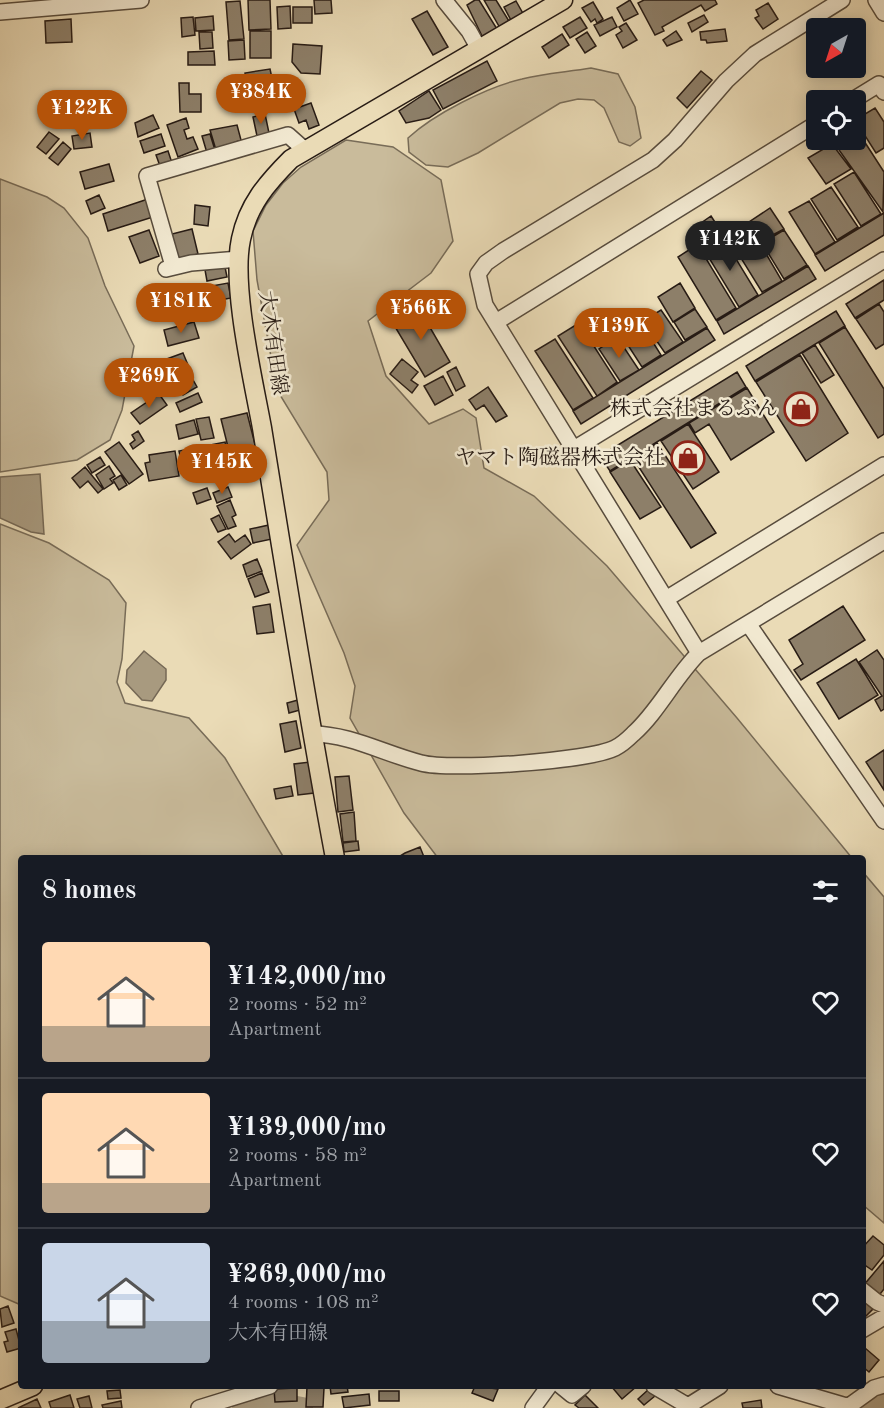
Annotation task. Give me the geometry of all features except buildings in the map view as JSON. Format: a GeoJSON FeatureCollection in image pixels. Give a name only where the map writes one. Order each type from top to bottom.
{"type":"FeatureCollection","features":[{"type":"Feature","properties":{"kind":"main road","name":"大木有田線"},"geometry":{"type":"LineString","coordinates":[[334,855],[312,734],[251,361],[239,259],[241,238],[250,210],[258,196],[291,159],[563,0]]}},
{"type":"Feature","properties":{"kind":"main road"},"geometry":{"type":"LineString","coordinates":[[0,1400],[26,1389]]}},
{"type":"Feature","properties":{"kind":"street"},"geometry":{"type":"LineString","coordinates":[[0,12],[141,0]]}},
{"type":"Feature","properties":{"kind":"street"},"geometry":{"type":"LineString","coordinates":[[444,0],[469,31],[479,49]]}},
{"type":"Feature","properties":{"kind":"street"},"geometry":{"type":"LineString","coordinates":[[699,653],[485,305],[478,274],[486,263],[653,160],[675,141],[726,81],[755,54],[842,0]]}},
{"type":"Feature","properties":{"kind":"street"},"geometry":{"type":"LineString","coordinates":[[876,0],[884,13]]}},
{"type":"Feature","properties":{"kind":"street"},"geometry":{"type":"LineString","coordinates":[[866,92],[879,84],[884,92]]}},
{"type":"Feature","properties":{"kind":"street"},"geometry":{"type":"LineString","coordinates":[[496,322],[806,130]]}},
{"type":"Feature","properties":{"kind":"street"},"geometry":{"type":"LineString","coordinates":[[239,259],[170,267],[147,176],[288,135],[306,151]]}},
{"type":"Feature","properties":{"kind":"street"},"geometry":{"type":"LineString","coordinates":[[574,449],[884,260]]}},
{"type":"Feature","properties":{"kind":"street"},"geometry":{"type":"LineString","coordinates":[[666,599],[884,465]]}},
{"type":"Feature","properties":{"kind":"street"},"geometry":{"type":"LineString","coordinates":[[312,734],[329,734],[423,764],[444,766],[473,766],[586,756],[615,748],[647,720],[676,678],[699,653],[749,625],[884,541]]}},
{"type":"Feature","properties":{"kind":"street"},"geometry":{"type":"LineString","coordinates":[[749,625],[884,821]]}},
{"type":"Feature","properties":{"kind":"street"},"geometry":{"type":"LineString","coordinates":[[866,1293],[876,1302],[884,1305]]}},
{"type":"Feature","properties":{"kind":"street"},"geometry":{"type":"LineString","coordinates":[[866,1328],[884,1317]]}},
{"type":"Feature","properties":{"kind":"street"},"geometry":{"type":"LineString","coordinates":[[789,1389],[851,1407],[884,1384]]}},
{"type":"Feature","properties":{"kind":"street"},"geometry":{"type":"LineString","coordinates":[[199,1408],[260,1389]]}},
{"type":"Feature","properties":{"kind":"street"},"geometry":{"type":"LineString","coordinates":[[533,1408],[547,1389]]}},
{"type":"Feature","properties":{"kind":"street"},"geometry":{"type":"LineString","coordinates":[[565,1389],[572,1395],[579,1389]]}},
{"type":"Feature","properties":{"kind":"street"},"geometry":{"type":"LineString","coordinates":[[659,1389],[688,1406],[715,1389]]}},
{"type":"Feature","properties":{"kind":"street"},"geometry":{"type":"LineString","coordinates":[[830,1401],[834,1389]]}},
{"type":"Feature","properties":{"kind":"shaded area"},"geometry":{"type":"Polygon","coordinates":[[[591,68],[618,74],[635,107],[641,138],[630,146],[619,142],[604,108],[594,100],[578,99],[560,103],[478,153],[448,167],[426,165],[409,152],[408,138],[446,111],[477,95],[530,77],[591,68]]]}},
{"type":"Feature","properties":{"kind":"shaded area"},"geometry":{"type":"Polygon","coordinates":[[[346,140],[393,147],[441,180],[453,241],[431,273],[368,321],[386,376],[429,424],[463,409],[476,418],[484,468],[534,496],[607,566],[737,718],[850,855],[436,855],[404,813],[350,718],[355,686],[344,653],[297,545],[329,500],[327,472],[277,390],[257,280],[253,231],[266,205],[283,183],[301,167],[346,140]]]}},
{"type":"Feature","properties":{"kind":"shaded area"},"geometry":{"type":"Polygon","coordinates":[[[0,179],[47,197],[64,208],[88,238],[105,286],[134,346],[122,410],[110,440],[77,460],[0,472],[0,179]]]}},
{"type":"Feature","properties":{"kind":"shaded area"},"geometry":{"type":"Polygon","coordinates":[[[40,474],[44,534],[31,532],[0,518],[0,477],[40,474]]]}},
{"type":"Feature","properties":{"kind":"shaded area"},"geometry":{"type":"Polygon","coordinates":[[[0,524],[49,543],[109,580],[126,603],[122,659],[117,682],[125,703],[189,718],[225,758],[282,855],[18,855],[18,1304],[0,1296],[0,524]]]}},
{"type":"Feature","properties":{"kind":"shaded area"},"geometry":{"type":"Polygon","coordinates":[[[144,651],[166,669],[166,680],[152,701],[142,700],[126,683],[127,670],[144,651]]]}},
{"type":"Feature","properties":{"kind":"shaded area"},"geometry":{"type":"Polygon","coordinates":[[[866,876],[884,897],[884,1223],[866,1208],[866,876]]]}},
{"type":"Feature","properties":{"kind":"waterway"},"geometry":{"type":"LineString","coordinates":[[866,1408],[884,1401]]}},
{"type":"Feature","properties":{"kind":"waterway"},"geometry":{"type":"LineString","coordinates":[[243,1408],[270,1402],[302,1408]]}},
{"type":"Feature","properties":{"kind":"place","name":"株式会社まるぶん"},"geometry":{"type":"Point","coordinates":[801,409]}},
{"type":"Feature","properties":{"kind":"place","name":"ヤマト陶磁器株式会社"},"geometry":{"type":"Point","coordinates":[688,458]}}]}
